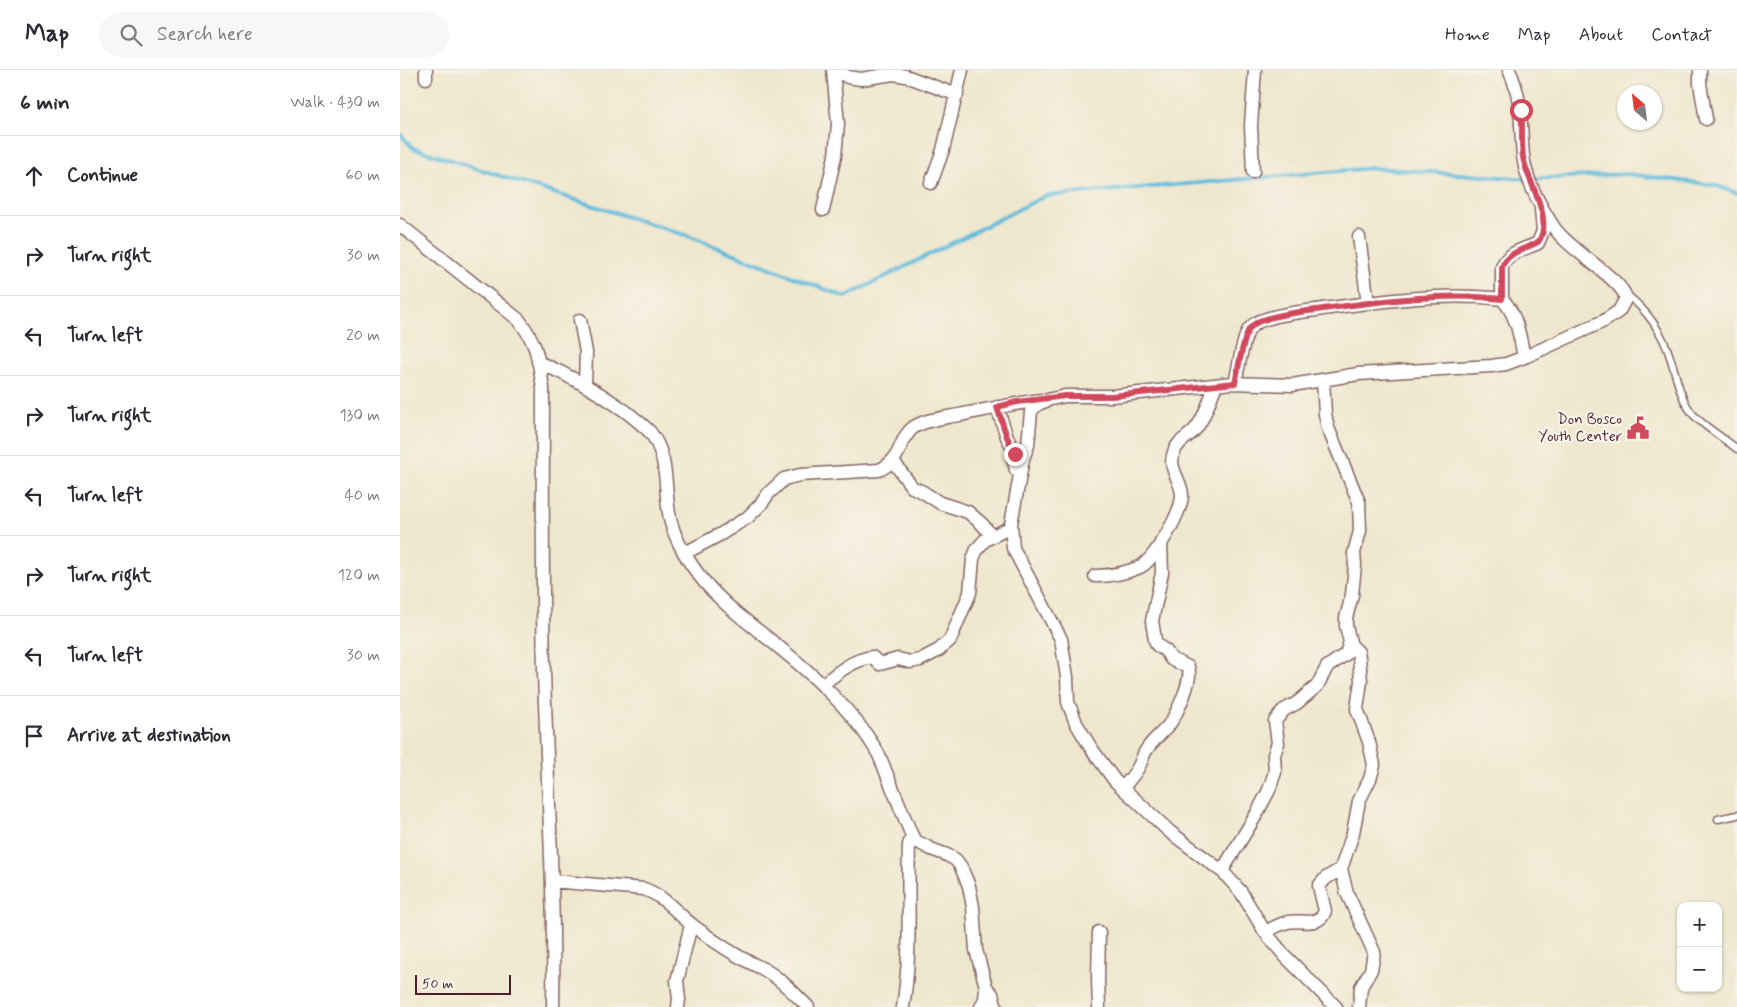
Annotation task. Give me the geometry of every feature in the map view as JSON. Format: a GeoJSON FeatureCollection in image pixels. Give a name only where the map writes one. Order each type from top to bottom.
{"type":"FeatureCollection","features":[{"type":"Feature","properties":{"kind":"street"},"geometry":{"type":"LineString","coordinates":[[835,70],[848,77],[861,79],[893,74],[906,76],[957,95]]}},
{"type":"Feature","properties":{"kind":"street"},"geometry":{"type":"LineString","coordinates":[[823,210],[836,156],[838,124],[835,70]]}},
{"type":"Feature","properties":{"kind":"street"},"geometry":{"type":"LineString","coordinates":[[931,184],[943,150],[962,70]]}},
{"type":"Feature","properties":{"kind":"street"},"geometry":{"type":"LineString","coordinates":[[1253,172],[1251,125],[1255,70]]}},
{"type":"Feature","properties":{"kind":"street"},"geometry":{"type":"LineString","coordinates":[[684,553],[748,517],[761,504],[769,492],[784,480],[800,475],[879,470],[887,466],[900,452],[913,428],[934,419],[1017,402],[1065,396],[1112,396],[1235,383],[1292,385],[1358,374],[1506,364],[1604,321],[1619,310],[1626,298],[1625,293],[1554,229],[1541,206],[1529,179],[1524,158],[1523,127],[1519,99],[1516,84],[1509,70]]}},
{"type":"Feature","properties":{"kind":"street"},"geometry":{"type":"LineString","coordinates":[[1700,70],[1700,84],[1706,119]]}},
{"type":"Feature","properties":{"kind":"street"},"geometry":{"type":"LineString","coordinates":[[1524,357],[1515,322],[1510,309],[1502,299],[1502,267],[1504,262],[1514,254],[1538,242],[1541,238],[1543,231],[1541,206]]}},
{"type":"Feature","properties":{"kind":"street"},"geometry":{"type":"LineString","coordinates":[[400,225],[518,320],[530,335],[538,355],[543,388],[544,644],[554,948],[553,1007]]}},
{"type":"Feature","properties":{"kind":"street"},"geometry":{"type":"LineString","coordinates":[[1359,237],[1368,303]]}},
{"type":"Feature","properties":{"kind":"street"},"geometry":{"type":"LineString","coordinates":[[1235,383],[1245,338],[1249,330],[1261,320],[1368,303],[1431,298],[1483,297],[1502,299]]}},
{"type":"Feature","properties":{"kind":"street"},"geometry":{"type":"LineString","coordinates":[[580,320],[586,352],[585,385]]}},
{"type":"Feature","properties":{"kind":"street"},"geometry":{"type":"LineString","coordinates":[[538,362],[585,385],[629,414],[650,433],[660,449],[666,473],[671,524],[691,565],[714,592],[748,624],[802,666],[836,699],[874,746],[912,836],[916,841],[956,860],[961,867],[970,893],[974,915],[976,950],[986,988],[985,999],[981,1007]]}},
{"type":"Feature","properties":{"kind":"street"},"geometry":{"type":"LineString","coordinates":[[1222,871],[1269,790],[1274,772],[1274,755],[1278,743],[1275,721],[1284,710],[1297,703],[1317,686],[1327,667],[1346,654],[1350,644],[1346,618],[1352,595],[1354,554],[1360,532],[1359,502],[1328,428],[1323,380]]}},
{"type":"Feature","properties":{"kind":"street"},"geometry":{"type":"LineString","coordinates":[[1095,576],[1115,574],[1142,566],[1161,542],[1177,514],[1182,495],[1172,468],[1174,450],[1198,427],[1216,385]]}},
{"type":"Feature","properties":{"kind":"street"},"geometry":{"type":"LineString","coordinates":[[1051,399],[1038,404],[1031,410],[1028,446],[1023,459],[1011,527],[1013,548],[1061,640],[1067,677],[1068,702],[1076,722],[1091,748],[1115,780],[1170,832],[1222,871],[1241,892],[1265,932],[1285,956],[1336,1007]]}},
{"type":"Feature","properties":{"kind":"street"},"geometry":{"type":"LineString","coordinates":[[997,407],[1007,437],[1014,450],[1014,466],[1021,475]]}},
{"type":"Feature","properties":{"kind":"street"},"geometry":{"type":"LineString","coordinates":[[893,461],[912,487],[940,503],[968,512],[992,536]]}},
{"type":"Feature","properties":{"kind":"street"},"geometry":{"type":"LineString","coordinates":[[822,686],[845,667],[858,661],[872,657],[880,664],[898,659],[913,662],[928,657],[939,650],[950,640],[970,593],[972,559],[977,549],[985,540],[1011,527]]}},
{"type":"Feature","properties":{"kind":"street"},"geometry":{"type":"LineString","coordinates":[[1123,788],[1139,767],[1146,750],[1172,721],[1190,681],[1188,667],[1171,659],[1166,651],[1157,645],[1155,640],[1152,621],[1162,573],[1161,542]]}},
{"type":"Feature","properties":{"kind":"street"},"geometry":{"type":"LineString","coordinates":[[1350,644],[1358,652],[1359,657],[1361,681],[1357,709],[1374,765],[1370,779],[1359,801],[1353,833],[1341,869],[1347,893],[1374,952],[1370,970],[1361,987],[1360,1007]]}},
{"type":"Feature","properties":{"kind":"street"},"geometry":{"type":"LineString","coordinates":[[904,1007],[908,950],[909,845],[912,836]]}},
{"type":"Feature","properties":{"kind":"street"},"geometry":{"type":"LineString","coordinates":[[1265,932],[1296,920],[1309,922],[1322,917],[1325,911],[1320,886],[1326,878],[1341,869]]}},
{"type":"Feature","properties":{"kind":"street"},"geometry":{"type":"LineString","coordinates":[[552,881],[644,888],[652,891],[669,903],[691,925],[750,963],[772,974],[808,1007]]}},
{"type":"Feature","properties":{"kind":"street"},"geometry":{"type":"LineString","coordinates":[[678,1007],[677,981],[691,925]]}},
{"type":"Feature","properties":{"kind":"street"},"geometry":{"type":"LineString","coordinates":[[1099,932],[1099,1007]]}},
{"type":"Feature","properties":{"kind":"street"},"geometry":{"type":"LineString","coordinates":[[986,988],[992,994],[996,1007]]}},
{"type":"Feature","properties":{"kind":"lane"},"geometry":{"type":"LineString","coordinates":[[1625,293],[1641,306],[1654,323],[1666,345],[1680,391],[1693,414],[1737,449]]}},
{"type":"Feature","properties":{"kind":"lane"},"geometry":{"type":"LineString","coordinates":[[1718,819],[1737,815]]}},
{"type":"Feature","properties":{"kind":"waterway"},"geometry":{"type":"LineString","coordinates":[[400,134],[413,148],[688,236],[845,297],[1045,196],[1373,168],[1529,179],[1628,174],[1714,185],[1737,193]]}},
{"type":"Feature","properties":{"kind":"place","name":"Don Bosco Youth Center"},"geometry":{"type":"Point","coordinates":[1638,428]}},
{"type":"Feature","properties":{"kind":"route"},"geometry":{"type":"LineString","coordinates":[[1015,454],[997,407],[1017,402],[1065,396],[1112,396],[1235,383],[1245,338],[1249,330],[1261,320],[1361,303],[1431,298],[1483,297],[1502,299],[1502,267],[1504,262],[1510,256],[1538,242],[1543,231],[1541,206],[1529,179],[1524,158],[1521,110]]}}]}
